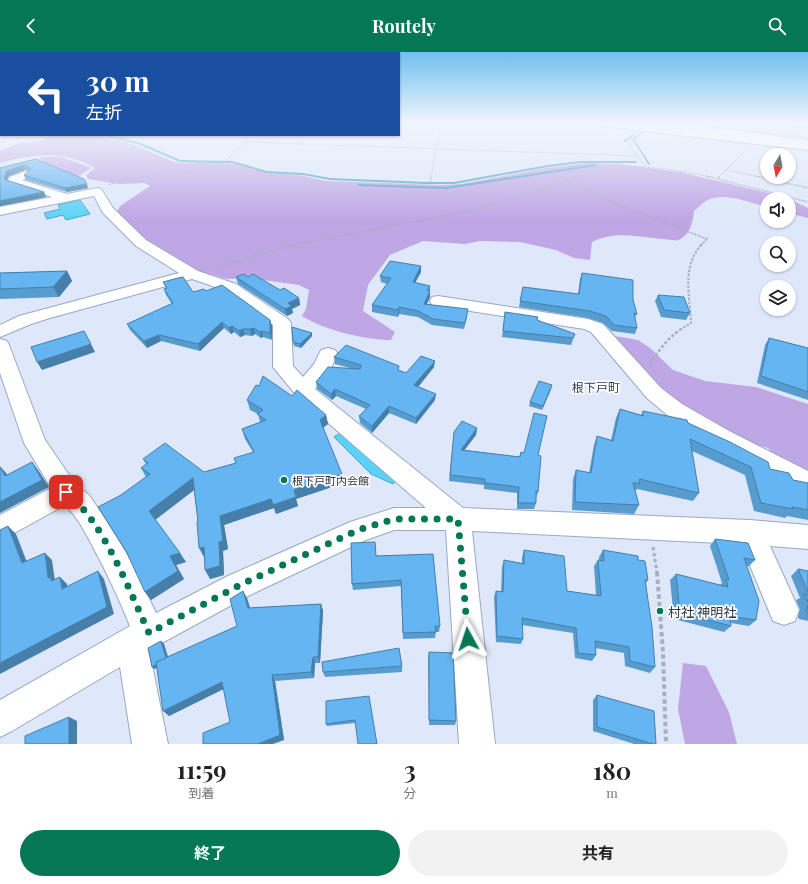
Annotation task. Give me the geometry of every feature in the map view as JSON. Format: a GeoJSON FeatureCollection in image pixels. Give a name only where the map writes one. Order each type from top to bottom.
{"type":"FeatureCollection","features":[{"type":"Feature","properties":{"kind":"street"},"geometry":{"type":"LineString","coordinates":[[26,174],[14,179],[13,181],[66,198]]}},
{"type":"Feature","properties":{"kind":"street"},"geometry":{"type":"LineString","coordinates":[[0,211],[100,190],[108,210],[141,243],[192,274],[230,287],[282,323],[283,367],[303,390],[458,519],[477,744]]}},
{"type":"Feature","properties":{"kind":"street"},"geometry":{"type":"LineString","coordinates":[[0,332],[25,320],[44,314],[192,274]]}},
{"type":"Feature","properties":{"kind":"street"},"geometry":{"type":"LineString","coordinates":[[438,301],[588,324],[597,328],[648,386],[674,408],[721,436],[808,482]]}},
{"type":"Feature","properties":{"kind":"street"},"geometry":{"type":"LineString","coordinates":[[0,345],[35,444],[66,492],[80,503],[95,525],[121,571],[140,638],[150,744]]}},
{"type":"Feature","properties":{"kind":"street"},"geometry":{"type":"LineString","coordinates":[[303,390],[323,366],[328,354]]}},
{"type":"Feature","properties":{"kind":"street"},"geometry":{"type":"LineString","coordinates":[[0,528],[66,492]]}},
{"type":"Feature","properties":{"kind":"street"},"geometry":{"type":"LineString","coordinates":[[0,719],[140,638],[240,585],[358,530],[394,519],[458,519],[649,527],[750,532],[808,537]]}},
{"type":"Feature","properties":{"kind":"street"},"geometry":{"type":"LineString","coordinates":[[750,532],[784,610]]}},
{"type":"Feature","properties":{"kind":"path"},"geometry":{"type":"LineString","coordinates":[[98,155],[108,166],[107,170],[96,182],[100,190],[120,180],[186,173],[222,164],[231,155]]}},
{"type":"Feature","properties":{"kind":"path"},"geometry":{"type":"LineString","coordinates":[[430,182],[436,155]]}},
{"type":"Feature","properties":{"kind":"path"},"geometry":{"type":"LineString","coordinates":[[618,155],[638,156],[647,167]]}},
{"type":"Feature","properties":{"kind":"path"},"geometry":{"type":"LineString","coordinates":[[717,179],[740,155]]}},
{"type":"Feature","properties":{"kind":"path"},"geometry":{"type":"LineString","coordinates":[[192,274],[296,244],[460,213],[508,200],[602,168],[647,167],[678,170],[808,202]]}},
{"type":"Feature","properties":{"kind":"path"},"geometry":{"type":"LineString","coordinates":[[726,170],[808,188]]}},
{"type":"Feature","properties":{"kind":"path"},"geometry":{"type":"LineString","coordinates":[[567,180],[602,198],[708,238],[692,256],[688,268],[686,286],[691,308],[691,323],[671,336],[660,348],[649,365],[648,386]]}},
{"type":"Feature","properties":{"kind":"path"},"geometry":{"type":"LineString","coordinates":[[649,527],[656,563],[663,652],[666,744]]}},
{"type":"Feature","properties":{"kind":"shaded area"},"geometry":{"type":"Polygon","coordinates":[[[0,155],[45,155],[25,157],[0,163],[0,155]]]}},
{"type":"Feature","properties":{"kind":"shaded area"},"geometry":{"type":"Polygon","coordinates":[[[52,155],[158,155],[174,162],[212,162],[234,164],[271,173],[299,175],[326,181],[442,185],[461,184],[546,168],[586,163],[619,164],[680,172],[764,192],[760,192],[760,205],[728,197],[713,198],[704,202],[694,211],[693,220],[688,232],[678,240],[627,235],[601,238],[592,242],[590,260],[574,258],[556,250],[520,242],[480,241],[465,244],[423,241],[390,255],[368,285],[363,311],[395,332],[391,340],[381,340],[333,330],[302,316],[306,309],[309,290],[299,285],[249,278],[227,279],[195,270],[148,243],[117,212],[120,206],[150,186],[145,183],[119,184],[88,179],[86,175],[95,168],[72,158],[52,155]]]}},
{"type":"Feature","properties":{"kind":"shaded area"},"geometry":{"type":"Polygon","coordinates":[[[61,157],[90,167],[90,169],[77,177],[50,167],[39,158],[61,157]]]}},
{"type":"Feature","properties":{"kind":"shaded area"},"geometry":{"type":"Polygon","coordinates":[[[796,202],[808,208],[808,218],[796,215],[796,202]]]}},
{"type":"Feature","properties":{"kind":"shaded area"},"geometry":{"type":"Polygon","coordinates":[[[609,335],[638,340],[650,348],[673,370],[705,381],[756,387],[808,404],[808,477],[778,460],[768,448],[754,444],[677,408],[609,335]]]}},
{"type":"Feature","properties":{"kind":"shaded area"},"geometry":{"type":"Polygon","coordinates":[[[683,663],[706,666],[729,712],[737,744],[685,744],[678,709],[683,663]]]}},
{"type":"Feature","properties":{"kind":"water"},"geometry":{"type":"Polygon","coordinates":[[[80,200],[90,214],[66,220],[63,215],[47,219],[44,213],[60,209],[58,205],[80,200]]]}},
{"type":"Feature","properties":{"kind":"water"},"geometry":{"type":"Polygon","coordinates":[[[340,433],[398,477],[393,484],[371,474],[334,437],[340,433]]]}},
{"type":"Feature","properties":{"kind":"building"},"geometry":{"type":"Polygon","coordinates":[[[36,159],[84,179],[87,184],[65,188],[24,175],[31,169],[23,165],[7,171],[4,178],[6,180],[44,192],[0,201],[0,168],[36,159]]]}},
{"type":"Feature","properties":{"kind":"building"},"geometry":{"type":"Polygon","coordinates":[[[390,261],[421,266],[413,282],[430,286],[427,290],[430,291],[424,304],[468,309],[465,323],[433,319],[418,311],[399,307],[398,310],[372,305],[391,278],[380,276],[390,261]]]}},
{"type":"Feature","properties":{"kind":"building"},"geometry":{"type":"Polygon","coordinates":[[[67,271],[53,287],[0,289],[0,273],[67,271]]]}},
{"type":"Feature","properties":{"kind":"building"},"geometry":{"type":"Polygon","coordinates":[[[582,273],[633,280],[633,300],[637,314],[634,313],[637,328],[614,325],[606,316],[590,311],[520,301],[523,287],[579,294],[582,273]]]}},
{"type":"Feature","properties":{"kind":"building"},"geometry":{"type":"Polygon","coordinates":[[[244,274],[248,277],[253,274],[280,290],[284,288],[299,298],[288,303],[292,306],[285,309],[236,277],[244,274]]]}},
{"type":"Feature","properties":{"kind":"building"},"geometry":{"type":"Polygon","coordinates":[[[183,277],[193,292],[204,289],[206,291],[222,285],[270,320],[270,333],[260,332],[254,328],[239,331],[232,326],[229,328],[222,322],[198,344],[159,335],[144,341],[127,324],[173,303],[164,289],[167,288],[163,282],[183,277]]]}},
{"type":"Feature","properties":{"kind":"building"},"geometry":{"type":"Polygon","coordinates":[[[658,295],[684,297],[690,313],[664,310],[658,295]]]}},
{"type":"Feature","properties":{"kind":"building"},"geometry":{"type":"Polygon","coordinates":[[[505,312],[538,317],[537,320],[575,334],[573,338],[503,331],[505,312]]]}},
{"type":"Feature","properties":{"kind":"building"},"geometry":{"type":"Polygon","coordinates":[[[292,327],[312,333],[300,344],[293,342],[292,327]]]}},
{"type":"Feature","properties":{"kind":"building"},"geometry":{"type":"Polygon","coordinates":[[[84,331],[91,344],[37,362],[31,347],[84,331]]]}},
{"type":"Feature","properties":{"kind":"building"},"geometry":{"type":"Polygon","coordinates":[[[769,338],[808,348],[808,392],[761,376],[769,338]]]}},
{"type":"Feature","properties":{"kind":"building"},"geometry":{"type":"Polygon","coordinates":[[[346,345],[399,366],[398,370],[406,373],[421,356],[435,361],[414,385],[436,394],[416,418],[389,406],[372,426],[359,416],[370,405],[335,389],[331,394],[316,382],[328,367],[360,369],[361,365],[334,357],[346,345]]]}},
{"type":"Feature","properties":{"kind":"building"},"geometry":{"type":"Polygon","coordinates":[[[263,376],[292,396],[297,390],[326,415],[320,420],[342,474],[294,490],[296,497],[273,505],[271,499],[220,516],[223,541],[219,542],[220,566],[205,570],[204,547],[199,548],[198,522],[193,478],[149,511],[180,553],[170,556],[178,571],[145,592],[126,551],[98,507],[121,495],[150,474],[141,468],[148,463],[143,459],[165,443],[204,472],[236,463],[234,458],[254,452],[242,429],[266,420],[257,414],[263,410],[247,400],[256,385],[259,386],[263,376]]]}},
{"type":"Feature","properties":{"kind":"building"},"geometry":{"type":"Polygon","coordinates":[[[539,381],[552,385],[543,406],[530,402],[539,381]]]}},
{"type":"Feature","properties":{"kind":"building"},"geometry":{"type":"Polygon","coordinates":[[[620,409],[643,416],[643,411],[687,420],[688,423],[730,442],[768,462],[770,469],[789,473],[793,480],[808,483],[808,510],[792,507],[793,509],[761,503],[751,467],[690,439],[699,493],[639,479],[640,483],[633,483],[639,505],[575,502],[576,470],[591,473],[597,436],[613,441],[620,409]]]}},
{"type":"Feature","properties":{"kind":"building"},"geometry":{"type":"Polygon","coordinates":[[[534,413],[547,416],[538,455],[541,456],[538,492],[536,491],[536,503],[518,503],[519,487],[485,483],[485,479],[450,475],[454,432],[462,421],[477,428],[461,450],[520,457],[521,452],[524,453],[534,413]]]}},
{"type":"Feature","properties":{"kind":"building"},"geometry":{"type":"Polygon","coordinates":[[[32,462],[42,480],[0,502],[0,467],[5,476],[32,462]]]}},
{"type":"Feature","properties":{"kind":"building"},"geometry":{"type":"Polygon","coordinates":[[[8,526],[22,563],[45,553],[48,578],[51,577],[51,581],[60,577],[62,589],[98,571],[107,607],[0,663],[0,530],[8,526]]]}},
{"type":"Feature","properties":{"kind":"building"},"geometry":{"type":"Polygon","coordinates":[[[715,539],[748,543],[755,560],[744,558],[759,601],[756,620],[729,616],[731,626],[680,613],[676,574],[728,587],[726,579],[729,580],[715,539]]]}},
{"type":"Feature","properties":{"kind":"building"},"geometry":{"type":"Polygon","coordinates":[[[375,542],[376,556],[433,554],[440,626],[435,626],[436,632],[403,633],[401,580],[352,584],[351,543],[375,542]]]}},
{"type":"Feature","properties":{"kind":"building"},"geometry":{"type":"Polygon","coordinates":[[[524,550],[564,556],[567,591],[601,596],[598,560],[604,561],[603,550],[638,556],[638,560],[645,561],[648,580],[645,580],[652,627],[655,667],[630,661],[629,647],[595,641],[596,655],[578,653],[576,628],[522,618],[523,639],[497,636],[496,591],[503,592],[504,560],[524,564],[524,550]]]}},
{"type":"Feature","properties":{"kind":"building"},"geometry":{"type":"Polygon","coordinates":[[[798,569],[808,571],[808,592],[798,569]]]}},
{"type":"Feature","properties":{"kind":"building"},"geometry":{"type":"Polygon","coordinates":[[[243,591],[248,608],[321,604],[318,657],[313,657],[311,672],[272,675],[280,735],[258,744],[203,744],[203,733],[230,722],[222,682],[163,711],[156,662],[237,626],[230,599],[243,591]]]}},
{"type":"Feature","properties":{"kind":"building"},"geometry":{"type":"Polygon","coordinates":[[[804,594],[808,595],[808,602],[804,594]]]}},
{"type":"Feature","properties":{"kind":"building"},"geometry":{"type":"Polygon","coordinates":[[[161,641],[166,658],[156,662],[157,664],[152,667],[148,648],[161,641]]]}},
{"type":"Feature","properties":{"kind":"building"},"geometry":{"type":"Polygon","coordinates":[[[399,648],[402,666],[323,672],[322,662],[399,648]]]}},
{"type":"Feature","properties":{"kind":"building"},"geometry":{"type":"Polygon","coordinates":[[[429,652],[453,653],[456,721],[429,720],[429,652]]]}},
{"type":"Feature","properties":{"kind":"building"},"geometry":{"type":"Polygon","coordinates":[[[597,695],[654,711],[656,744],[597,727],[597,695]]]}},
{"type":"Feature","properties":{"kind":"building"},"geometry":{"type":"Polygon","coordinates":[[[369,696],[377,744],[358,744],[355,720],[326,724],[326,701],[369,696]]]}},
{"type":"Feature","properties":{"kind":"building"},"geometry":{"type":"Polygon","coordinates":[[[69,717],[69,744],[25,744],[25,736],[69,717]]]}},
{"type":"Feature","properties":{"kind":"waterway"},"geometry":{"type":"LineString","coordinates":[[167,155],[180,161],[232,162],[267,172],[303,174],[330,179],[425,183],[454,183],[548,166],[580,162],[636,162]]}},
{"type":"Feature","properties":{"kind":"waterway"},"geometry":{"type":"LineString","coordinates":[[643,155],[649,164]]}},
{"type":"Feature","properties":{"kind":"waterway"},"geometry":{"type":"LineString","coordinates":[[359,185],[446,188],[595,165]]}},
{"type":"Feature","properties":{"kind":"place","name":"根下戸町内会館"},"geometry":{"type":"Point","coordinates":[284,480]}},
{"type":"Feature","properties":{"kind":"place","name":"村社 神明社"},"geometry":{"type":"Point","coordinates":[660,611]}},
{"type":"Feature","properties":{"kind":"district","name":"根下戸町"},"geometry":{"type":"Point","coordinates":[596,387]}},
{"type":"Feature","properties":{"kind":"route"},"geometry":{"type":"LineString","coordinates":[[66,492],[80,503],[95,525],[121,571],[149,633],[240,585],[358,530],[394,519],[458,519],[468,639]]}}]}
